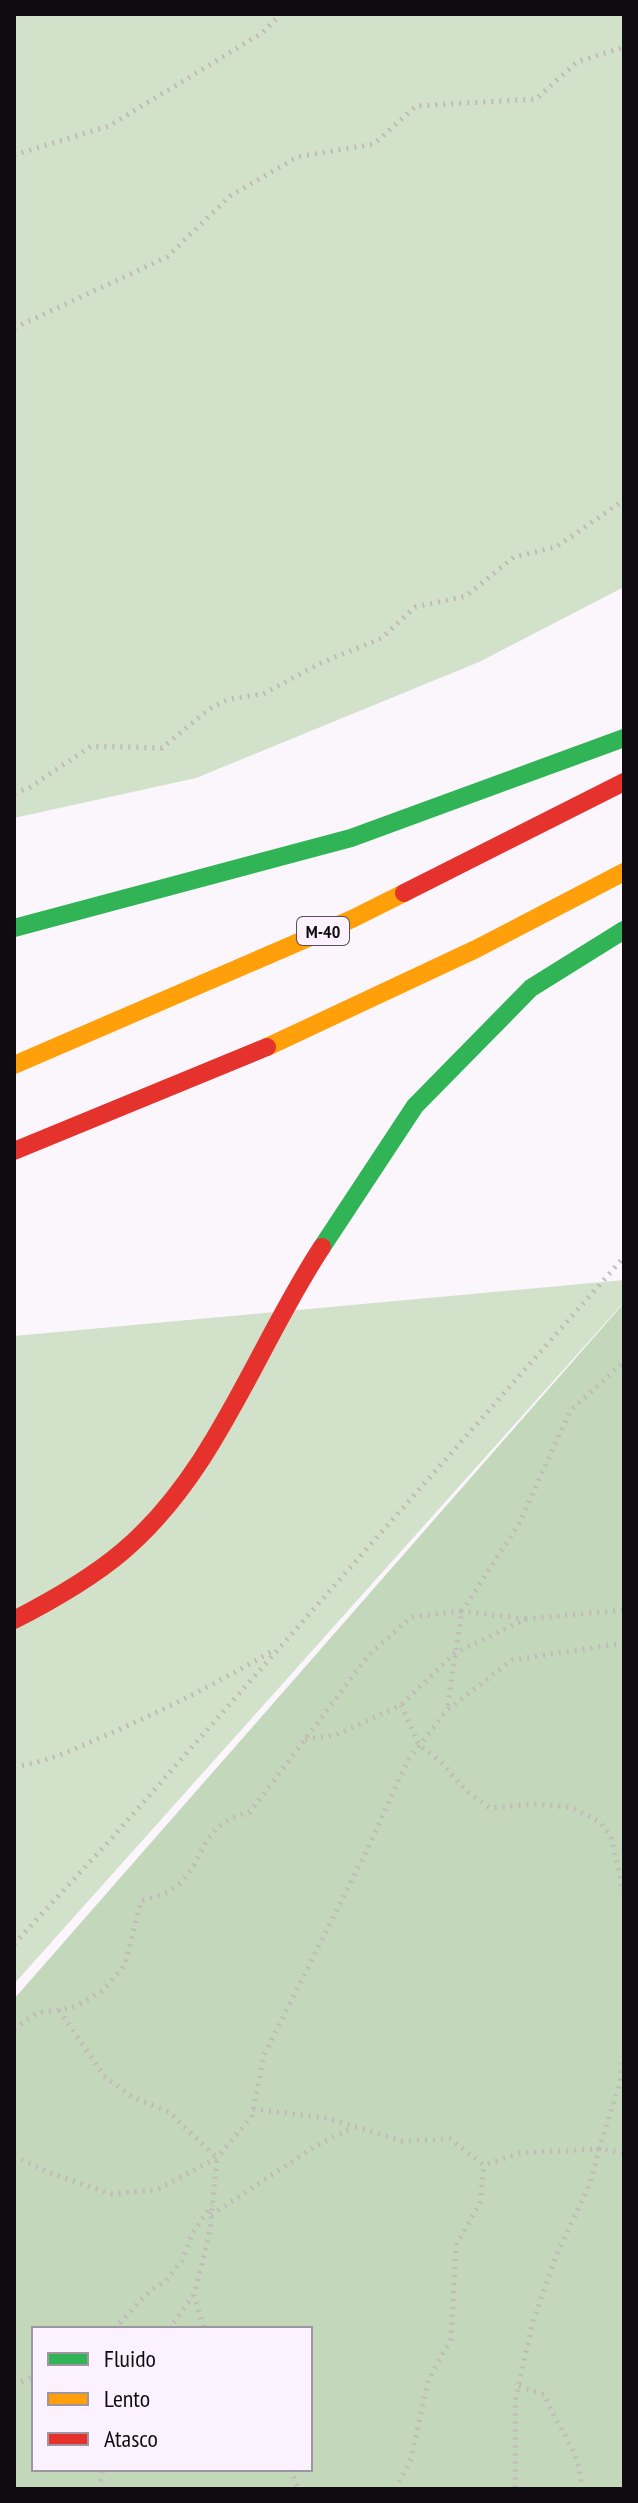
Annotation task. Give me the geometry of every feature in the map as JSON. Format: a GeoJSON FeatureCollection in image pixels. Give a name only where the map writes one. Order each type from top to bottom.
{"type":"FeatureCollection","features":[{"type":"Feature","properties":{"kind":"highway"},"geometry":{"type":"LineString","coordinates":[[14,928],[351,838],[624,738]]}},
{"type":"Feature","properties":{"kind":"highway","name":"M-40"},"geometry":{"type":"LineString","coordinates":[[14,1065],[352,919],[624,782]]}},
{"type":"Feature","properties":{"kind":"highway"},"geometry":{"type":"LineString","coordinates":[[14,1151],[100,1119],[303,1031],[624,872]]}},
{"type":"Feature","properties":{"kind":"highway"},"geometry":{"type":"LineString","coordinates":[[14,1620],[53,1600],[123,1551],[181,1488],[223,1423],[312,1262],[415,1106],[531,988],[624,930]]}},
{"type":"Feature","properties":{"kind":"path"},"geometry":{"type":"LineString","coordinates":[[14,155],[109,126],[262,33],[281,14]]}},
{"type":"Feature","properties":{"kind":"path"},"geometry":{"type":"LineString","coordinates":[[14,328],[167,257],[230,196],[297,157],[374,144],[416,106],[536,99],[577,62],[624,47]]}},
{"type":"Feature","properties":{"kind":"path"},"geometry":{"type":"LineString","coordinates":[[14,793],[29,788],[91,746],[162,748],[209,709],[229,699],[263,694],[321,663],[382,638],[415,607],[466,596],[514,557],[556,547],[624,500]]}},
{"type":"Feature","properties":{"kind":"path"},"geometry":{"type":"LineString","coordinates":[[14,1944],[624,1257]]}},
{"type":"Feature","properties":{"kind":"path"},"geometry":{"type":"LineString","coordinates":[[447,1710],[462,1611],[519,1524],[570,1411],[624,1362]]}},
{"type":"Feature","properties":{"kind":"path"},"geometry":{"type":"LineString","coordinates":[[14,2029],[37,2013],[72,2008],[102,1991],[125,1965],[141,1901],[172,1890],[193,1867],[208,1835],[229,1817],[250,1812],[368,1656],[411,1617],[462,1611],[526,1619],[624,1610]]}},
{"type":"Feature","properties":{"kind":"path"},"geometry":{"type":"LineString","coordinates":[[305,1739],[336,1735],[401,1705],[455,1653],[526,1619]]}},
{"type":"Feature","properties":{"kind":"path"},"geometry":{"type":"LineString","coordinates":[[14,2156],[50,2173],[111,2194],[156,2190],[217,2158],[252,2116],[264,2055],[367,1850],[408,1760],[419,1745],[447,1710],[512,1660],[624,1643]]}},
{"type":"Feature","properties":{"kind":"path"},"geometry":{"type":"LineString","coordinates":[[14,1767],[41,1763],[130,1725],[210,1688],[281,1645]]}},
{"type":"Feature","properties":{"kind":"path"},"geometry":{"type":"LineString","coordinates":[[401,1705],[419,1745],[440,1761],[467,1792],[490,1808],[534,1804],[571,1807],[600,1822],[611,1837],[624,1896]]}},
{"type":"Feature","properties":{"kind":"path"},"geometry":{"type":"LineString","coordinates":[[59,2010],[104,2076],[132,2097],[169,2112],[217,2158]]}},
{"type":"Feature","properties":{"kind":"path"},"geometry":{"type":"LineString","coordinates":[[515,2489],[515,2401],[538,2302],[590,2184],[620,2083],[624,2055]]}},
{"type":"Feature","properties":{"kind":"path"},"geometry":{"type":"LineString","coordinates":[[253,2109],[327,2118],[402,2141],[450,2139],[484,2165]]}},
{"type":"Feature","properties":{"kind":"path"},"geometry":{"type":"LineString","coordinates":[[211,2215],[314,2147],[353,2128]]}},
{"type":"Feature","properties":{"kind":"path"},"geometry":{"type":"LineString","coordinates":[[484,2165],[520,2153],[599,2149],[624,2153]]}},
{"type":"Feature","properties":{"kind":"path"},"geometry":{"type":"LineString","coordinates":[[170,2327],[194,2295],[213,2204],[217,2158]]}},
{"type":"Feature","properties":{"kind":"path"},"geometry":{"type":"LineString","coordinates":[[395,2489],[411,2459],[428,2381],[451,2339],[456,2245],[480,2203],[484,2165]]}},
{"type":"Feature","properties":{"kind":"path"},"geometry":{"type":"LineString","coordinates":[[116,2327],[151,2290],[166,2281],[182,2261],[192,2234],[213,2204]]}},
{"type":"Feature","properties":{"kind":"path"},"geometry":{"type":"LineString","coordinates":[[194,2295],[203,2327]]}},
{"type":"Feature","properties":{"kind":"path"},"geometry":{"type":"LineString","coordinates":[[519,2386],[545,2395],[576,2454],[582,2470],[581,2489]]}},
{"type":"Feature","properties":{"kind":"green space"},"geometry":{"type":"Polygon","coordinates":[[[14,14],[624,14],[624,587],[479,662],[196,778],[14,818],[14,14]]]}},
{"type":"Feature","properties":{"kind":"green space"},"geometry":{"type":"Polygon","coordinates":[[[624,1280],[624,1302],[14,1984],[14,1336],[624,1280]]]}},
{"type":"Feature","properties":{"kind":"green space"},"geometry":{"type":"Polygon","coordinates":[[[624,1303],[624,2489],[14,2489],[14,1999],[624,1303]]]}},
{"type":"Feature","properties":{"kind":"traffic: fast"},"geometry":{"type":"LineString","coordinates":[[14,928],[351,838],[624,738]]}},
{"type":"Feature","properties":{"kind":"traffic: fast"},"geometry":{"type":"LineString","coordinates":[[322,1247],[415,1106],[531,988],[624,930]]}},
{"type":"Feature","properties":{"kind":"traffic: slow"},"geometry":{"type":"LineString","coordinates":[[267,1047],[476,949],[624,872]]}},
{"type":"Feature","properties":{"kind":"traffic: slow"},"geometry":{"type":"LineString","coordinates":[[14,1065],[352,919],[404,893]]}},
{"type":"Feature","properties":{"kind":"traffic: jam"},"geometry":{"type":"LineString","coordinates":[[404,893],[624,782]]}},
{"type":"Feature","properties":{"kind":"traffic: jam"},"geometry":{"type":"LineString","coordinates":[[14,1151],[267,1047]]}},
{"type":"Feature","properties":{"kind":"traffic: jam"},"geometry":{"type":"LineString","coordinates":[[14,1620],[56,1597],[122,1552],[155,1520],[184,1485],[209,1447],[322,1247]]}}]}
